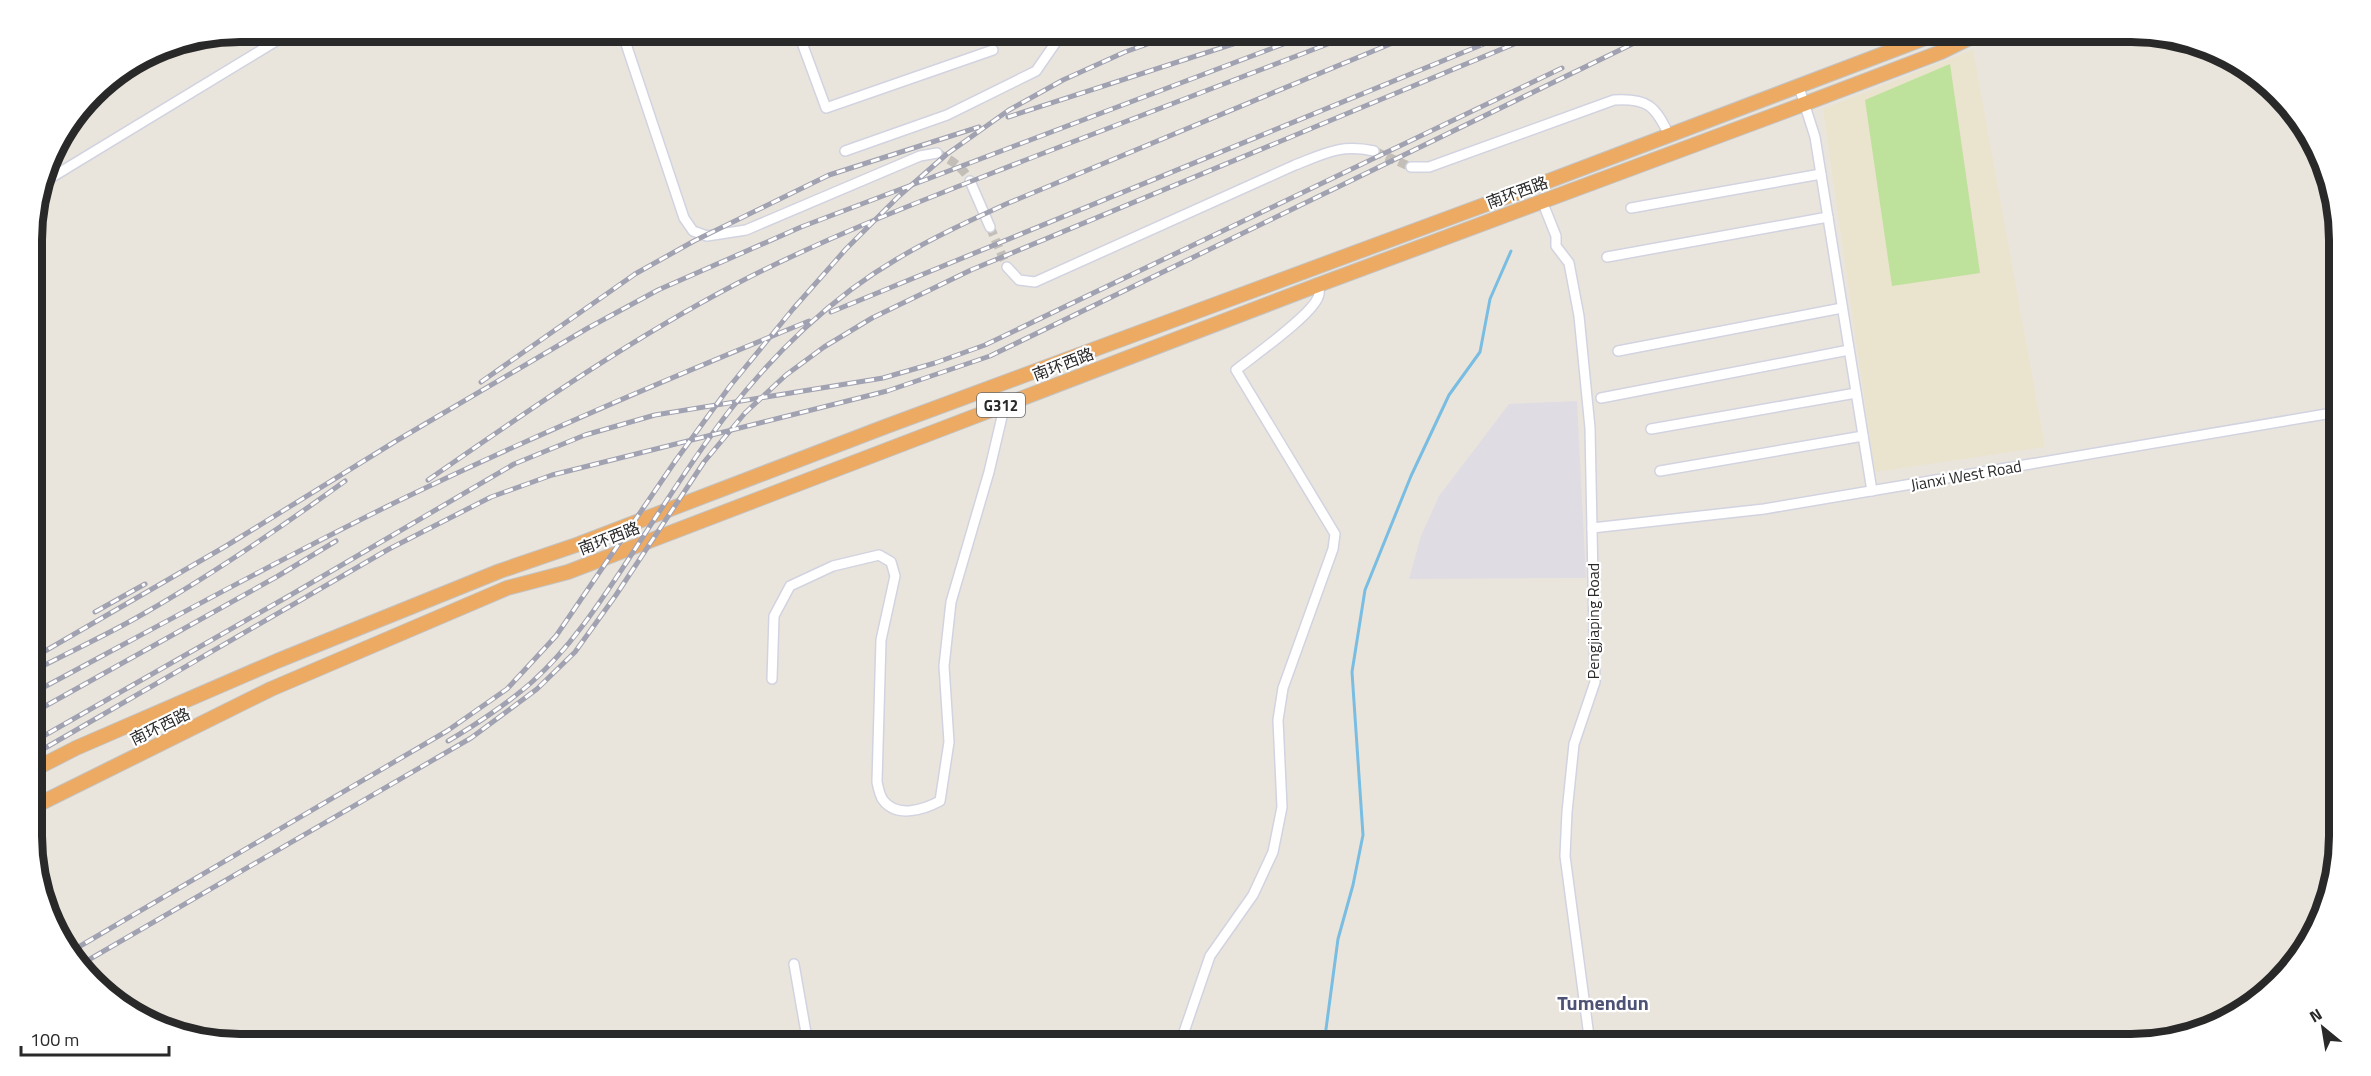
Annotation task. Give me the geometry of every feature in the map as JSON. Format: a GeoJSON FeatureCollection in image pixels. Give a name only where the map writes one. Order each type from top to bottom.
{"type":"FeatureCollection","features":[{"type":"Feature","properties":{"kind":"highway","name":"南环西路"},"geometry":{"type":"LineString","coordinates":[[42,765],[76,748],[276,661],[501,570],[579,543],[1915,42]]}},
{"type":"Feature","properties":{"kind":"highway","name":"南环西路"},"geometry":{"type":"LineString","coordinates":[[42,803],[271,689],[507,588],[568,572],[1318,285],[1941,52],[1962,42]]}},
{"type":"Feature","properties":{"kind":"street"},"geometry":{"type":"LineString","coordinates":[[53,177],[275,42]]}},
{"type":"Feature","properties":{"kind":"street"},"geometry":{"type":"LineString","coordinates":[[625,42],[684,218],[693,231],[700,235],[746,230],[920,156],[937,153]]}},
{"type":"Feature","properties":{"kind":"street"},"geometry":{"type":"LineString","coordinates":[[802,42],[826,108],[993,50]]}},
{"type":"Feature","properties":{"kind":"street"},"geometry":{"type":"LineString","coordinates":[[845,151],[947,115],[1036,71],[1056,42]]}},
{"type":"Feature","properties":{"kind":"street"},"geometry":{"type":"LineString","coordinates":[[1798,87],[1815,137],[1872,491]]}},
{"type":"Feature","properties":{"kind":"street"},"geometry":{"type":"LineString","coordinates":[[1411,167],[1429,167],[1614,100],[1629,100],[1658,111],[1669,135]]}},
{"type":"Feature","properties":{"kind":"street"},"geometry":{"type":"LineString","coordinates":[[1007,267],[1019,280],[1035,282],[1304,161],[1330,151],[1353,146],[1374,151]]}},
{"type":"Feature","properties":{"kind":"street"},"geometry":{"type":"LineString","coordinates":[[1631,208],[1821,174]]}},
{"type":"Feature","properties":{"kind":"street"},"geometry":{"type":"LineString","coordinates":[[970,182],[990,227]]}},
{"type":"Feature","properties":{"kind":"street","name":"Pengjiaping Road"},"geometry":{"type":"LineString","coordinates":[[1542,201],[1556,236],[1556,246],[1569,263],[1579,316],[1590,428],[1594,682],[1574,744],[1565,856],[1589,1034]]}},
{"type":"Feature","properties":{"kind":"street"},"geometry":{"type":"LineString","coordinates":[[1607,258],[1828,217]]}},
{"type":"Feature","properties":{"kind":"street"},"geometry":{"type":"LineString","coordinates":[[1184,1032],[1210,956],[1253,895],[1273,852],[1281,807],[1278,720],[1283,688],[1333,549],[1335,534],[1236,370],[1295,324],[1314,304],[1319,294],[1318,285]]}},
{"type":"Feature","properties":{"kind":"street"},"geometry":{"type":"LineString","coordinates":[[1618,351],[1842,308]]}},
{"type":"Feature","properties":{"kind":"street"},"geometry":{"type":"LineString","coordinates":[[1601,398],[1849,350]]}},
{"type":"Feature","properties":{"kind":"street"},"geometry":{"type":"LineString","coordinates":[[1651,429],[1856,393]]}},
{"type":"Feature","properties":{"kind":"street"},"geometry":{"type":"LineString","coordinates":[[772,680],[774,616],[790,586],[833,567],[879,555],[891,562],[895,576],[881,640],[877,782],[883,800],[893,808],[924,810],[940,801],[949,742],[944,666],[951,602],[989,472],[1005,404]]}},
{"type":"Feature","properties":{"kind":"street","name":"Jianxi West Road"},"geometry":{"type":"LineString","coordinates":[[1592,528],[1764,509],[2329,414]]}},
{"type":"Feature","properties":{"kind":"street"},"geometry":{"type":"LineString","coordinates":[[1660,471],[1863,436]]}},
{"type":"Feature","properties":{"kind":"street"},"geometry":{"type":"LineString","coordinates":[[794,964],[806,1034]]}},
{"type":"Feature","properties":{"kind":"shaded area"},"geometry":{"type":"Polygon","coordinates":[[[1973,50],[2045,447],[1875,472],[1823,109],[1973,50]]]}},
{"type":"Feature","properties":{"kind":"shaded area"},"geometry":{"type":"Polygon","coordinates":[[[1577,401],[1586,578],[1409,579],[1421,536],[1439,496],[1509,404],[1577,401]]]}},
{"type":"Feature","properties":{"kind":"green space"},"geometry":{"type":"Polygon","coordinates":[[[1950,64],[1980,273],[1892,286],[1865,100],[1950,64]]]}},
{"type":"Feature","properties":{"kind":"waterway"},"geometry":{"type":"LineString","coordinates":[[1325,1034],[1338,939],[1353,885],[1363,835],[1352,672],[1365,590],[1411,476],[1449,395],[1480,352],[1490,299],[1511,251]]}},
{"type":"Feature","properties":{"kind":"tunnel"},"geometry":{"type":"LineString","coordinates":[[1374,151],[1411,167]]}},
{"type":"Feature","properties":{"kind":"tunnel"},"geometry":{"type":"LineString","coordinates":[[937,153],[956,164],[970,181]]}},
{"type":"Feature","properties":{"kind":"tunnel"},"geometry":{"type":"LineString","coordinates":[[990,227],[1007,267]]}},
{"type":"Feature","properties":{"kind":"railway"},"geometry":{"type":"LineString","coordinates":[[77,948],[447,731],[507,689],[556,636],[676,460],[730,386],[846,249],[899,196],[947,154],[1009,110],[1063,80],[1153,42]]}},
{"type":"Feature","properties":{"kind":"railway"},"geometry":{"type":"LineString","coordinates":[[1008,117],[1239,42]]}},
{"type":"Feature","properties":{"kind":"railway"},"geometry":{"type":"LineString","coordinates":[[42,653],[226,546],[396,441],[588,328],[658,290],[801,227],[1289,42]]}},
{"type":"Feature","properties":{"kind":"railway"},"geometry":{"type":"LineString","coordinates":[[428,480],[617,353],[696,306],[771,266],[914,204],[1333,42]]}},
{"type":"Feature","properties":{"kind":"railway"},"geometry":{"type":"LineString","coordinates":[[448,741],[514,697],[560,654],[596,608],[688,468],[727,414],[784,349],[849,291],[910,251],[1006,204],[1395,42]]}},
{"type":"Feature","properties":{"kind":"railway"},"geometry":{"type":"LineString","coordinates":[[831,312],[1489,42]]}},
{"type":"Feature","properties":{"kind":"railway"},"geometry":{"type":"LineString","coordinates":[[87,961],[471,738],[537,689],[575,652],[616,595],[704,462],[745,413],[786,375],[824,347],[872,318],[971,270],[1519,42]]}},
{"type":"Feature","properties":{"kind":"railway"},"geometry":{"type":"LineString","coordinates":[[42,750],[389,549],[491,497],[552,475],[887,391],[990,356],[1636,42]]}},
{"type":"Feature","properties":{"kind":"railway"},"geometry":{"type":"LineString","coordinates":[[42,737],[514,464],[585,435],[655,415],[883,378],[985,345],[1562,68]]}},
{"type":"Feature","properties":{"kind":"railway"},"geometry":{"type":"LineString","coordinates":[[481,382],[635,274],[694,241],[829,175],[979,127]]}},
{"type":"Feature","properties":{"kind":"railway"},"geometry":{"type":"LineString","coordinates":[[42,688],[394,503],[600,409],[809,321]]}},
{"type":"Feature","properties":{"kind":"railway"},"geometry":{"type":"LineString","coordinates":[[42,666],[169,599],[246,550],[345,481]]}},
{"type":"Feature","properties":{"kind":"railway"},"geometry":{"type":"LineString","coordinates":[[42,708],[336,541]]}},
{"type":"Feature","properties":{"kind":"railway"},"geometry":{"type":"LineString","coordinates":[[95,612],[145,584]]}},
{"type":"Feature","properties":{"kind":"district","name":"Tumendun"},"geometry":{"type":"Point","coordinates":[1603,1002]}}]}
